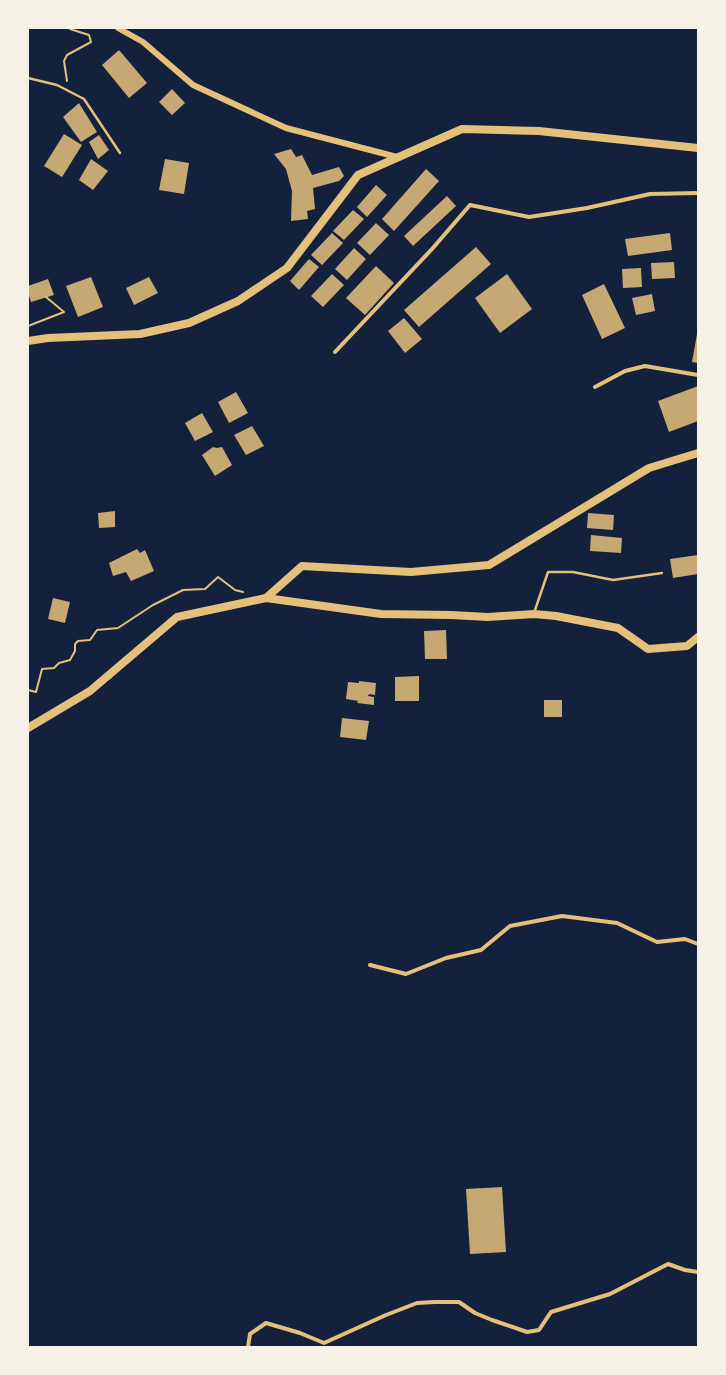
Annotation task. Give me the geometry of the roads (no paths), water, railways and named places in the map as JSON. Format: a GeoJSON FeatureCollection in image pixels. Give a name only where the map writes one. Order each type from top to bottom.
{"type":"FeatureCollection","features":[{"type":"Feature","properties":{"kind":"main road"},"geometry":{"type":"LineString","coordinates":[[28,341],[48,338],[140,334],[188,323],[238,301],[287,268],[358,175],[462,129],[539,132],[698,148]]}},
{"type":"Feature","properties":{"kind":"main road"},"geometry":{"type":"LineString","coordinates":[[266,598],[302,566],[412,572],[489,566],[648,468],[698,453]]}},
{"type":"Feature","properties":{"kind":"main road"},"geometry":{"type":"LineString","coordinates":[[28,728],[90,691],[177,617],[266,598],[380,614],[488,617],[534,614],[618,628],[648,648],[687,646],[698,637]]}},
{"type":"Feature","properties":{"kind":"street"},"geometry":{"type":"LineString","coordinates":[[118,28],[143,42],[193,86],[286,128],[397,157]]}},
{"type":"Feature","properties":{"kind":"street"},"geometry":{"type":"LineString","coordinates":[[335,352],[432,249],[470,205],[529,217],[587,208],[650,194],[698,193]]}},
{"type":"Feature","properties":{"kind":"street"},"geometry":{"type":"LineString","coordinates":[[595,387],[625,371],[645,366],[698,375]]}},
{"type":"Feature","properties":{"kind":"street"},"geometry":{"type":"LineString","coordinates":[[370,965],[406,974],[446,958],[482,950],[510,926],[562,916],[617,923],[657,942],[685,939],[698,944]]}},
{"type":"Feature","properties":{"kind":"street"},"geometry":{"type":"LineString","coordinates":[[248,1347],[250,1334],[266,1323],[300,1333],[324,1343],[386,1314],[417,1303],[435,1302],[459,1302],[475,1313],[527,1332],[539,1330],[551,1312],[610,1294],[668,1264],[685,1270],[698,1272]]}},
{"type":"Feature","properties":{"kind":"lane"},"geometry":{"type":"LineString","coordinates":[[28,78],[57,85],[84,99],[120,153]]}},
{"type":"Feature","properties":{"kind":"lane"},"geometry":{"type":"LineString","coordinates":[[534,614],[548,572],[573,572],[613,580],[662,573]]}}]}
